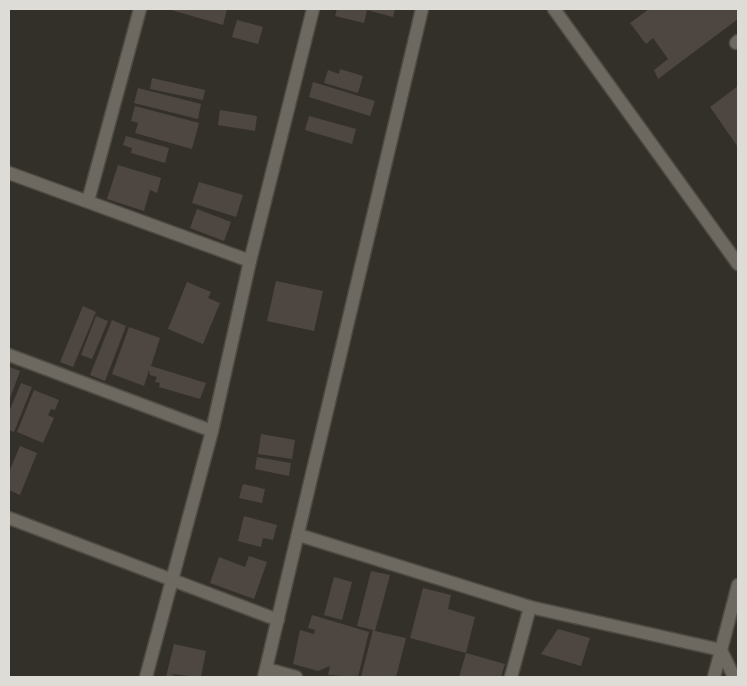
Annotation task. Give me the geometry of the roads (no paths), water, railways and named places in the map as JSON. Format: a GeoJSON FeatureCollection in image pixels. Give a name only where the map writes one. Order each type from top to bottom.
{"type":"FeatureCollection","features":[{"type":"Feature","properties":{"kind":"street"},"geometry":{"type":"LineString","coordinates":[[88,202],[140,9]]}},
{"type":"Feature","properties":{"kind":"street"},"geometry":{"type":"LineString","coordinates":[[146,677],[212,431],[250,262],[313,9]]}},
{"type":"Feature","properties":{"kind":"street"},"geometry":{"type":"LineString","coordinates":[[296,677],[266,673],[422,9]]}},
{"type":"Feature","properties":{"kind":"street"},"geometry":{"type":"LineString","coordinates":[[554,9],[738,264]]}},
{"type":"Feature","properties":{"kind":"street"},"geometry":{"type":"LineString","coordinates":[[9,173],[250,262]]}},
{"type":"Feature","properties":{"kind":"street"},"geometry":{"type":"LineString","coordinates":[[9,355],[212,431]]}},
{"type":"Feature","properties":{"kind":"street"},"geometry":{"type":"LineString","coordinates":[[9,518],[278,620]]}},
{"type":"Feature","properties":{"kind":"street"},"geometry":{"type":"LineString","coordinates":[[299,535],[530,607],[721,650]]}},
{"type":"Feature","properties":{"kind":"street"},"geometry":{"type":"LineString","coordinates":[[714,677],[738,585]]}},
{"type":"Feature","properties":{"kind":"street"},"geometry":{"type":"LineString","coordinates":[[511,677],[530,607]]}},
{"type":"Feature","properties":{"kind":"street"},"geometry":{"type":"LineString","coordinates":[[721,650],[734,677]]}}]}
